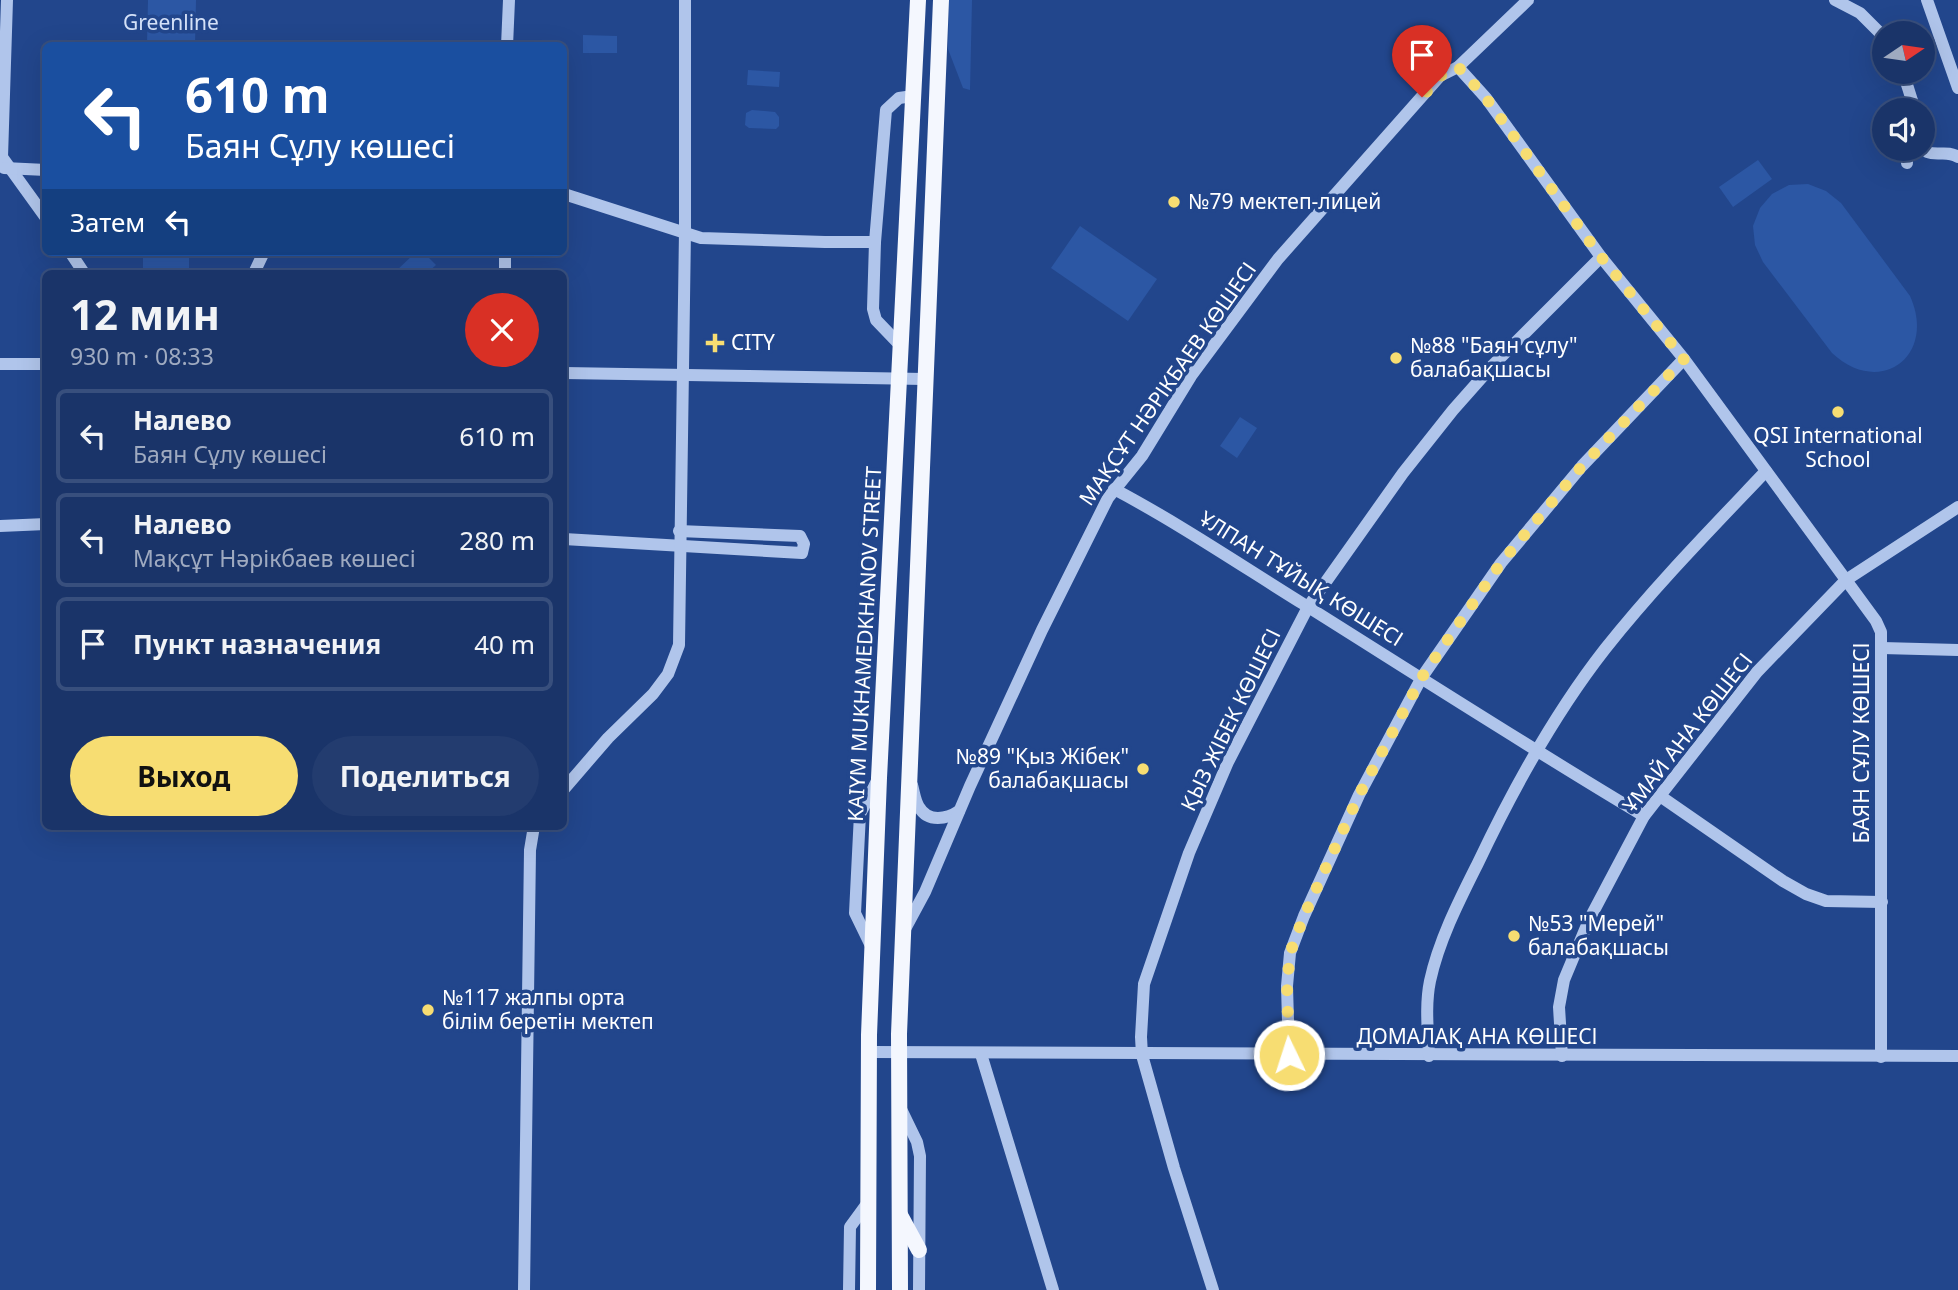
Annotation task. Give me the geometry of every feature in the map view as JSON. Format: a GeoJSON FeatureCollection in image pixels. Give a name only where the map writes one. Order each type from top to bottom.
{"type":"FeatureCollection","features":[{"type":"Feature","properties":{"kind":"main road","name":"KAIYM MUKHAMEDKHANOV STREET"},"geometry":{"type":"LineString","coordinates":[[868,1290],[870,1052],[879,778],[918,0]]}},
{"type":"Feature","properties":{"kind":"main road"},"geometry":{"type":"LineString","coordinates":[[900,1290],[898,1053],[941,0]]}},
{"type":"Feature","properties":{"kind":"main road"},"geometry":{"type":"LineString","coordinates":[[899,1214],[919,1250]]}},
{"type":"Feature","properties":{"kind":"street"},"geometry":{"type":"LineString","coordinates":[[7,0],[2,157],[5,168],[42,213]]}},
{"type":"Feature","properties":{"kind":"street"},"geometry":{"type":"LineString","coordinates":[[508,42],[509,0]]}},
{"type":"Feature","properties":{"kind":"street"},"geometry":{"type":"LineString","coordinates":[[567,786],[608,738],[653,694],[668,674],[679,645],[685,231],[685,0]]}},
{"type":"Feature","properties":{"kind":"street","name":"МАҚСҰТ НӘРІКБАЕВ КӨШЕСІ"},"geometry":{"type":"LineString","coordinates":[[902,935],[925,892],[1042,630],[1114,489],[1142,456],[1191,376],[1278,259],[1440,76],[1458,67],[1528,0]]}},
{"type":"Feature","properties":{"kind":"street"},"geometry":{"type":"LineString","coordinates":[[1835,0],[1860,12],[1872,24]]}},
{"type":"Feature","properties":{"kind":"street"},"geometry":{"type":"LineString","coordinates":[[1927,0],[1958,88]]}},
{"type":"Feature","properties":{"kind":"street","name":"БАЯН СҰЛУ КӨШЕСІ"},"geometry":{"type":"LineString","coordinates":[[1458,67],[1486,98],[1601,257],[1684,359],[1876,621],[1881,632],[1881,1057]]}},
{"type":"Feature","properties":{"kind":"street"},"geometry":{"type":"LineString","coordinates":[[900,345],[876,320],[873,309],[875,242],[886,110],[899,98],[913,96]]}},
{"type":"Feature","properties":{"kind":"street"},"geometry":{"type":"LineString","coordinates":[[1935,154],[1945,152],[1958,157]]}},
{"type":"Feature","properties":{"kind":"street"},"geometry":{"type":"LineString","coordinates":[[5,168],[42,170]]}},
{"type":"Feature","properties":{"kind":"street"},"geometry":{"type":"LineString","coordinates":[[567,195],[701,237],[875,242]]}},
{"type":"Feature","properties":{"kind":"street","name":"ҚЫЗ ЖІБЕК КӨШЕСІ"},"geometry":{"type":"LineString","coordinates":[[1213,1290],[1142,1055],[1144,985],[1189,853],[1228,762],[1308,607],[1403,473],[1453,410],[1492,366],[1601,257]]}},
{"type":"Feature","properties":{"kind":"street"},"geometry":{"type":"LineString","coordinates":[[1289,1055],[1287,986],[1290,953],[1359,795],[1422,677],[1501,563],[1582,466],[1684,359]]}},
{"type":"Feature","properties":{"kind":"street"},"geometry":{"type":"LineString","coordinates":[[0,364],[42,364]]}},
{"type":"Feature","properties":{"kind":"street"},"geometry":{"type":"LineString","coordinates":[[567,373],[924,379]]}},
{"type":"Feature","properties":{"kind":"street"},"geometry":{"type":"LineString","coordinates":[[1429,1056],[1427,1008],[1429,984],[1436,957],[1491,835],[1537,752],[1605,650],[1653,591],[1766,471]]}},
{"type":"Feature","properties":{"kind":"street","name":"ҰЛПАН ТҰЙЫҚ КӨШЕСІ"},"geometry":{"type":"LineString","coordinates":[[1114,489],[1202,540],[1537,752],[1644,816]]}},
{"type":"Feature","properties":{"kind":"street","name":"ҰМАЙ АНА КӨШЕСІ"},"geometry":{"type":"LineString","coordinates":[[1562,1056],[1559,1007],[1564,980],[1589,920],[1644,816],[1757,672],[1846,580],[1958,508]]}},
{"type":"Feature","properties":{"kind":"street"},"geometry":{"type":"LineString","coordinates":[[0,526],[42,524]]}},
{"type":"Feature","properties":{"kind":"street"},"geometry":{"type":"LineString","coordinates":[[567,539],[802,553],[804,544],[800,536],[679,525]]}},
{"type":"Feature","properties":{"kind":"street"},"geometry":{"type":"LineString","coordinates":[[1882,648],[1958,650]]}},
{"type":"Feature","properties":{"kind":"street"},"geometry":{"type":"LineString","coordinates":[[908,770],[919,809],[932,817],[947,819],[960,811]]}},
{"type":"Feature","properties":{"kind":"street"},"geometry":{"type":"LineString","coordinates":[[1660,796],[1806,894],[1826,901],[1882,902]]}},
{"type":"Feature","properties":{"kind":"street"},"geometry":{"type":"LineString","coordinates":[[524,1290],[530,850],[533,830]]}},
{"type":"Feature","properties":{"kind":"street","name":"ДОМАЛАҚ АНА КӨШЕСІ"},"geometry":{"type":"LineString","coordinates":[[870,1052],[1958,1056]]}},
{"type":"Feature","properties":{"kind":"street"},"geometry":{"type":"LineString","coordinates":[[981,1054],[1054,1290]]}},
{"type":"Feature","properties":{"kind":"street"},"geometry":{"type":"LineString","coordinates":[[898,1104],[917,1142],[920,1156],[919,1290]]}},
{"type":"Feature","properties":{"kind":"street"},"geometry":{"type":"LineString","coordinates":[[849,1290],[850,1227],[869,1201]]}},
{"type":"Feature","properties":{"kind":"green space","name":"Greenline"},"geometry":{"type":"Polygon","coordinates":[[[148,0],[196,0],[195,42],[147,42],[148,0]]]}},
{"type":"Feature","properties":{"kind":"green space"},"geometry":{"type":"Polygon","coordinates":[[[949,0],[972,0],[970,90],[963,88],[948,49],[949,0]]]}},
{"type":"Feature","properties":{"kind":"green space"},"geometry":{"type":"Polygon","coordinates":[[[583,35],[617,36],[617,53],[583,53],[583,35]]]}},
{"type":"Feature","properties":{"kind":"green space"},"geometry":{"type":"Polygon","coordinates":[[[748,70],[780,72],[779,87],[747,85],[748,70]]]}},
{"type":"Feature","properties":{"kind":"green space"},"geometry":{"type":"Polygon","coordinates":[[[752,110],[775,112],[779,117],[779,126],[776,129],[749,128],[745,125],[746,113],[752,110]]]}},
{"type":"Feature","properties":{"kind":"green space"},"geometry":{"type":"Polygon","coordinates":[[[1758,160],[1772,179],[1733,207],[1719,187],[1758,160]]]}},
{"type":"Feature","properties":{"kind":"green space"},"geometry":{"type":"Polygon","coordinates":[[[1808,184],[1826,191],[1841,203],[1910,296],[1916,318],[1916,337],[1910,352],[1899,364],[1885,371],[1868,372],[1850,366],[1832,353],[1763,262],[1755,245],[1753,226],[1760,208],[1772,194],[1789,185],[1808,184]]]}},
{"type":"Feature","properties":{"kind":"green space"},"geometry":{"type":"Polygon","coordinates":[[[1080,226],[1157,279],[1128,321],[1051,268],[1080,226]]]}},
{"type":"Feature","properties":{"kind":"green space"},"geometry":{"type":"Polygon","coordinates":[[[143,256],[189,256],[189,270],[143,270],[143,256]]]}},
{"type":"Feature","properties":{"kind":"green space"},"geometry":{"type":"Polygon","coordinates":[[[412,256],[427,256],[436,265],[430,270],[397,270],[412,256]]]}},
{"type":"Feature","properties":{"kind":"green space"},"geometry":{"type":"Polygon","coordinates":[[[1240,417],[1257,428],[1237,458],[1220,446],[1240,417]]]}},
{"type":"Feature","properties":{"kind":"place","name":"№79 мектеп-лицей"},"geometry":{"type":"Point","coordinates":[1174,202]}},
{"type":"Feature","properties":{"kind":"place","name":"CITY"},"geometry":{"type":"Point","coordinates":[715,343]}},
{"type":"Feature","properties":{"kind":"place","name":"№88 \"Баян сұлу\" балабақшасы"},"geometry":{"type":"Point","coordinates":[1396,358]}},
{"type":"Feature","properties":{"kind":"place","name":"QSI International School"},"geometry":{"type":"Point","coordinates":[1838,412]}},
{"type":"Feature","properties":{"kind":"place","name":"№89 \"Қыз Жібек\" балабақшасы"},"geometry":{"type":"Point","coordinates":[1143,769]}},
{"type":"Feature","properties":{"kind":"place","name":"№53 \"Мерей\" балабақшасы"},"geometry":{"type":"Point","coordinates":[1514,936]}},
{"type":"Feature","properties":{"kind":"place","name":"№117 жалпы орта білім беретін мектеп"},"geometry":{"type":"Point","coordinates":[428,1010]}},
{"type":"Feature","properties":{"kind":"route"},"geometry":{"type":"LineString","coordinates":[[1289,1055],[1287,986],[1290,953],[1359,795],[1422,677],[1501,563],[1582,466],[1684,359],[1601,257],[1486,98],[1458,67],[1440,76],[1422,97]]}}]}
